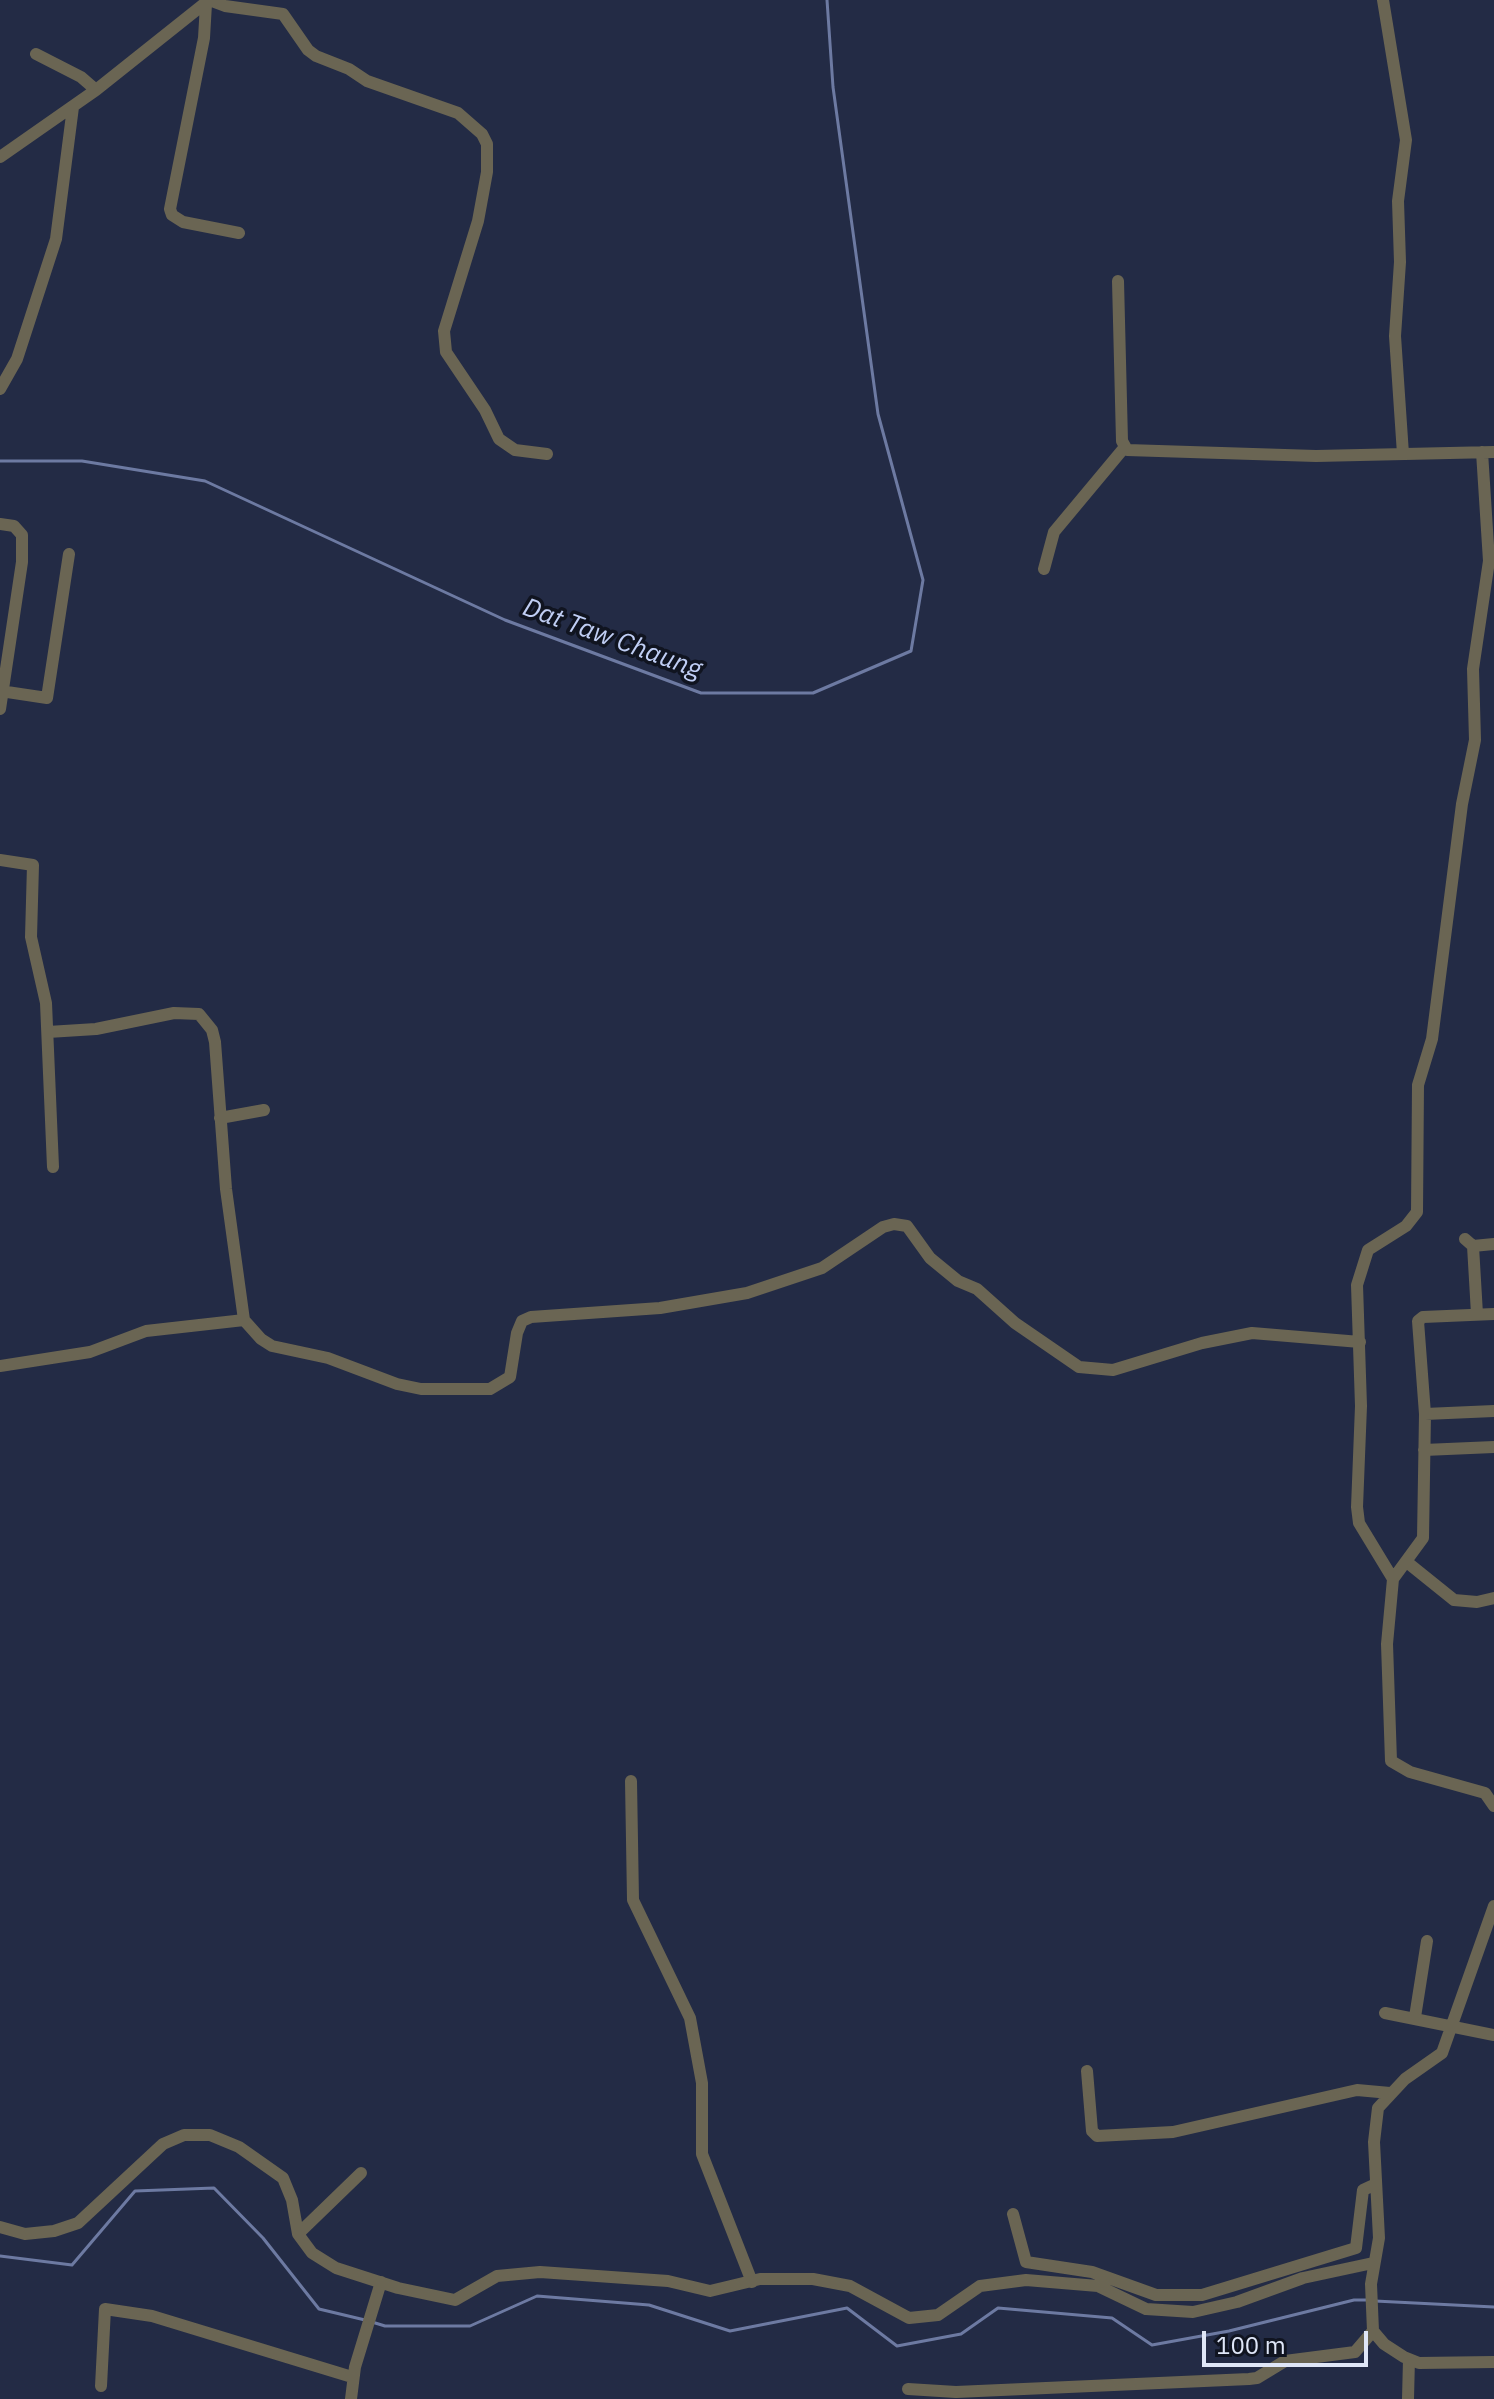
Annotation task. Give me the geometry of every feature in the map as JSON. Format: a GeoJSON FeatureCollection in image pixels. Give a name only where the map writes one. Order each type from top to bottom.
{"type":"FeatureCollection","features":[{"type":"Feature","properties":{"kind":"street"},"geometry":{"type":"LineString","coordinates":[[1383,0],[1406,140],[1398,201],[1400,262],[1395,336],[1403,454]]}},
{"type":"Feature","properties":{"kind":"street"},"geometry":{"type":"LineString","coordinates":[[0,157],[96,90],[208,1]]}},
{"type":"Feature","properties":{"kind":"street"},"geometry":{"type":"LineString","coordinates":[[208,1],[204,38],[170,209],[172,215],[183,222],[239,233]]}},
{"type":"Feature","properties":{"kind":"street"},"geometry":{"type":"LineString","coordinates":[[208,1],[283,14],[308,50],[316,56],[349,69],[367,81],[458,113],[482,134],[487,144],[487,172],[478,221],[444,331],[446,352],[485,410],[499,439],[515,450],[547,454]]}},
{"type":"Feature","properties":{"kind":"street"},"geometry":{"type":"LineString","coordinates":[[36,54],[81,77],[96,90]]}},
{"type":"Feature","properties":{"kind":"street"},"geometry":{"type":"LineString","coordinates":[[0,389],[17,359],[56,239],[73,107]]}},
{"type":"Feature","properties":{"kind":"street"},"geometry":{"type":"LineString","coordinates":[[1044,569],[1054,532],[1124,448],[1118,281]]}},
{"type":"Feature","properties":{"kind":"street"},"geometry":{"type":"LineString","coordinates":[[1124,448],[1316,456],[1488,452],[1489,561],[1473,669],[1475,740],[1462,804],[1432,1039],[1418,1085],[1417,1212],[1406,1226],[1380,1241],[1363,1258],[1357,1285],[1360,1342],[1358,1515],[1393,1579],[1387,1644],[1391,1761],[1410,1772],[1485,1793],[1494,1806]]}},
{"type":"Feature","properties":{"kind":"street"},"geometry":{"type":"LineString","coordinates":[[0,524],[14,526],[22,535],[22,562],[6,632],[0,709]]}},
{"type":"Feature","properties":{"kind":"street"},"geometry":{"type":"LineString","coordinates":[[1,692],[47,698],[69,554]]}},
{"type":"Feature","properties":{"kind":"street"},"geometry":{"type":"LineString","coordinates":[[0,860],[33,865],[31,937],[42,979],[48,1032],[53,1167]]}},
{"type":"Feature","properties":{"kind":"street"},"geometry":{"type":"LineString","coordinates":[[48,1032],[96,1029],[174,1013],[199,1014],[212,1030],[215,1042],[228,1208],[244,1320],[272,1346],[328,1358],[397,1384],[421,1389],[490,1389],[510,1377],[517,1333],[522,1321],[531,1317],[660,1308],[747,1293],[822,1268],[883,1227],[894,1224],[907,1226],[930,1258],[948,1274],[977,1289],[1024,1331],[1079,1367],[1113,1370],[1202,1343],[1252,1333],[1360,1342]]}},
{"type":"Feature","properties":{"kind":"street"},"geometry":{"type":"LineString","coordinates":[[220,1118],[264,1110]]}},
{"type":"Feature","properties":{"kind":"street"},"geometry":{"type":"LineString","coordinates":[[1477,1314],[1469,1242],[1494,1244]]}},
{"type":"Feature","properties":{"kind":"street"},"geometry":{"type":"LineString","coordinates":[[1393,1579],[1408,1563],[1423,1538],[1425,1414],[1418,1321],[1423,1317],[1494,1314]]}},
{"type":"Feature","properties":{"kind":"street"},"geometry":{"type":"LineString","coordinates":[[0,1366],[90,1352],[146,1331],[244,1320]]}},
{"type":"Feature","properties":{"kind":"street"},"geometry":{"type":"LineString","coordinates":[[1425,1414],[1494,1411]]}},
{"type":"Feature","properties":{"kind":"street"},"geometry":{"type":"LineString","coordinates":[[1424,1450],[1494,1447]]}},
{"type":"Feature","properties":{"kind":"street"},"geometry":{"type":"LineString","coordinates":[[1408,1563],[1454,1600],[1477,1602],[1494,1598]]}},
{"type":"Feature","properties":{"kind":"street"},"geometry":{"type":"LineString","coordinates":[[631,1781],[633,1900],[690,2018],[702,2083],[702,2154],[752,2282]]}},
{"type":"Feature","properties":{"kind":"street"},"geometry":{"type":"LineString","coordinates":[[1494,1906],[1442,2053],[1390,2093],[1378,2108],[1375,2124],[1379,2238],[1371,2284],[1373,2331],[1408,2364],[1494,2362]]}},
{"type":"Feature","properties":{"kind":"street"},"geometry":{"type":"LineString","coordinates":[[1415,2017],[1427,1941]]}},
{"type":"Feature","properties":{"kind":"street"},"geometry":{"type":"LineString","coordinates":[[1385,2013],[1494,2035]]}},
{"type":"Feature","properties":{"kind":"street"},"geometry":{"type":"LineString","coordinates":[[1087,2071],[1092,2131],[1097,2136],[1173,2132],[1357,2090],[1390,2093]]}},
{"type":"Feature","properties":{"kind":"street"},"geometry":{"type":"LineString","coordinates":[[0,2227],[25,2234],[54,2231],[78,2223],[163,2144],[184,2135],[210,2135],[239,2147],[283,2178],[292,2200],[298,2234],[312,2253],[336,2268],[455,2300],[497,2276],[516,2272],[590,2273],[668,2281],[710,2291],[785,2277],[835,2282],[909,2318],[938,2315],[980,2286],[1026,2280],[1098,2286],[1146,2309],[1193,2312],[1237,2302],[1303,2278],[1373,2263]]}},
{"type":"Feature","properties":{"kind":"street"},"geometry":{"type":"LineString","coordinates":[[298,2234],[361,2173]]}},
{"type":"Feature","properties":{"kind":"street"},"geometry":{"type":"LineString","coordinates":[[1013,2214],[1026,2262],[1092,2272],[1156,2295],[1202,2295],[1356,2248],[1363,2190],[1376,2184]]}},
{"type":"Feature","properties":{"kind":"street"},"geometry":{"type":"LineString","coordinates":[[351,2399],[352,2377],[381,2282]]}},
{"type":"Feature","properties":{"kind":"street"},"geometry":{"type":"LineString","coordinates":[[101,2386],[105,2309],[152,2316],[352,2377]]}},
{"type":"Feature","properties":{"kind":"street"},"geometry":{"type":"LineString","coordinates":[[908,2389],[956,2392],[1257,2378],[1285,2361],[1355,2352],[1373,2331]]}},
{"type":"Feature","properties":{"kind":"street"},"geometry":{"type":"LineString","coordinates":[[1408,2364],[1408,2396]]}},
{"type":"Feature","properties":{"kind":"waterway","name":"Dat Taw Chaung"},"geometry":{"type":"LineString","coordinates":[[0,461],[82,461],[205,481],[505,620],[701,693],[813,693],[911,651],[923,580],[878,414],[833,87],[827,0]]}},
{"type":"Feature","properties":{"kind":"waterway"},"geometry":{"type":"LineString","coordinates":[[0,2256],[72,2265],[135,2191],[214,2188],[263,2238],[319,2309],[365,2320]]}},
{"type":"Feature","properties":{"kind":"waterway"},"geometry":{"type":"LineString","coordinates":[[372,2322],[385,2326],[470,2326],[537,2296],[649,2305],[730,2331],[847,2308],[897,2346],[961,2334],[998,2308],[1112,2318],[1152,2345],[1229,2331],[1354,2300],[1367,2300]]}},
{"type":"Feature","properties":{"kind":"waterway"},"geometry":{"type":"LineString","coordinates":[[1375,2301],[1494,2307]]}}]}
